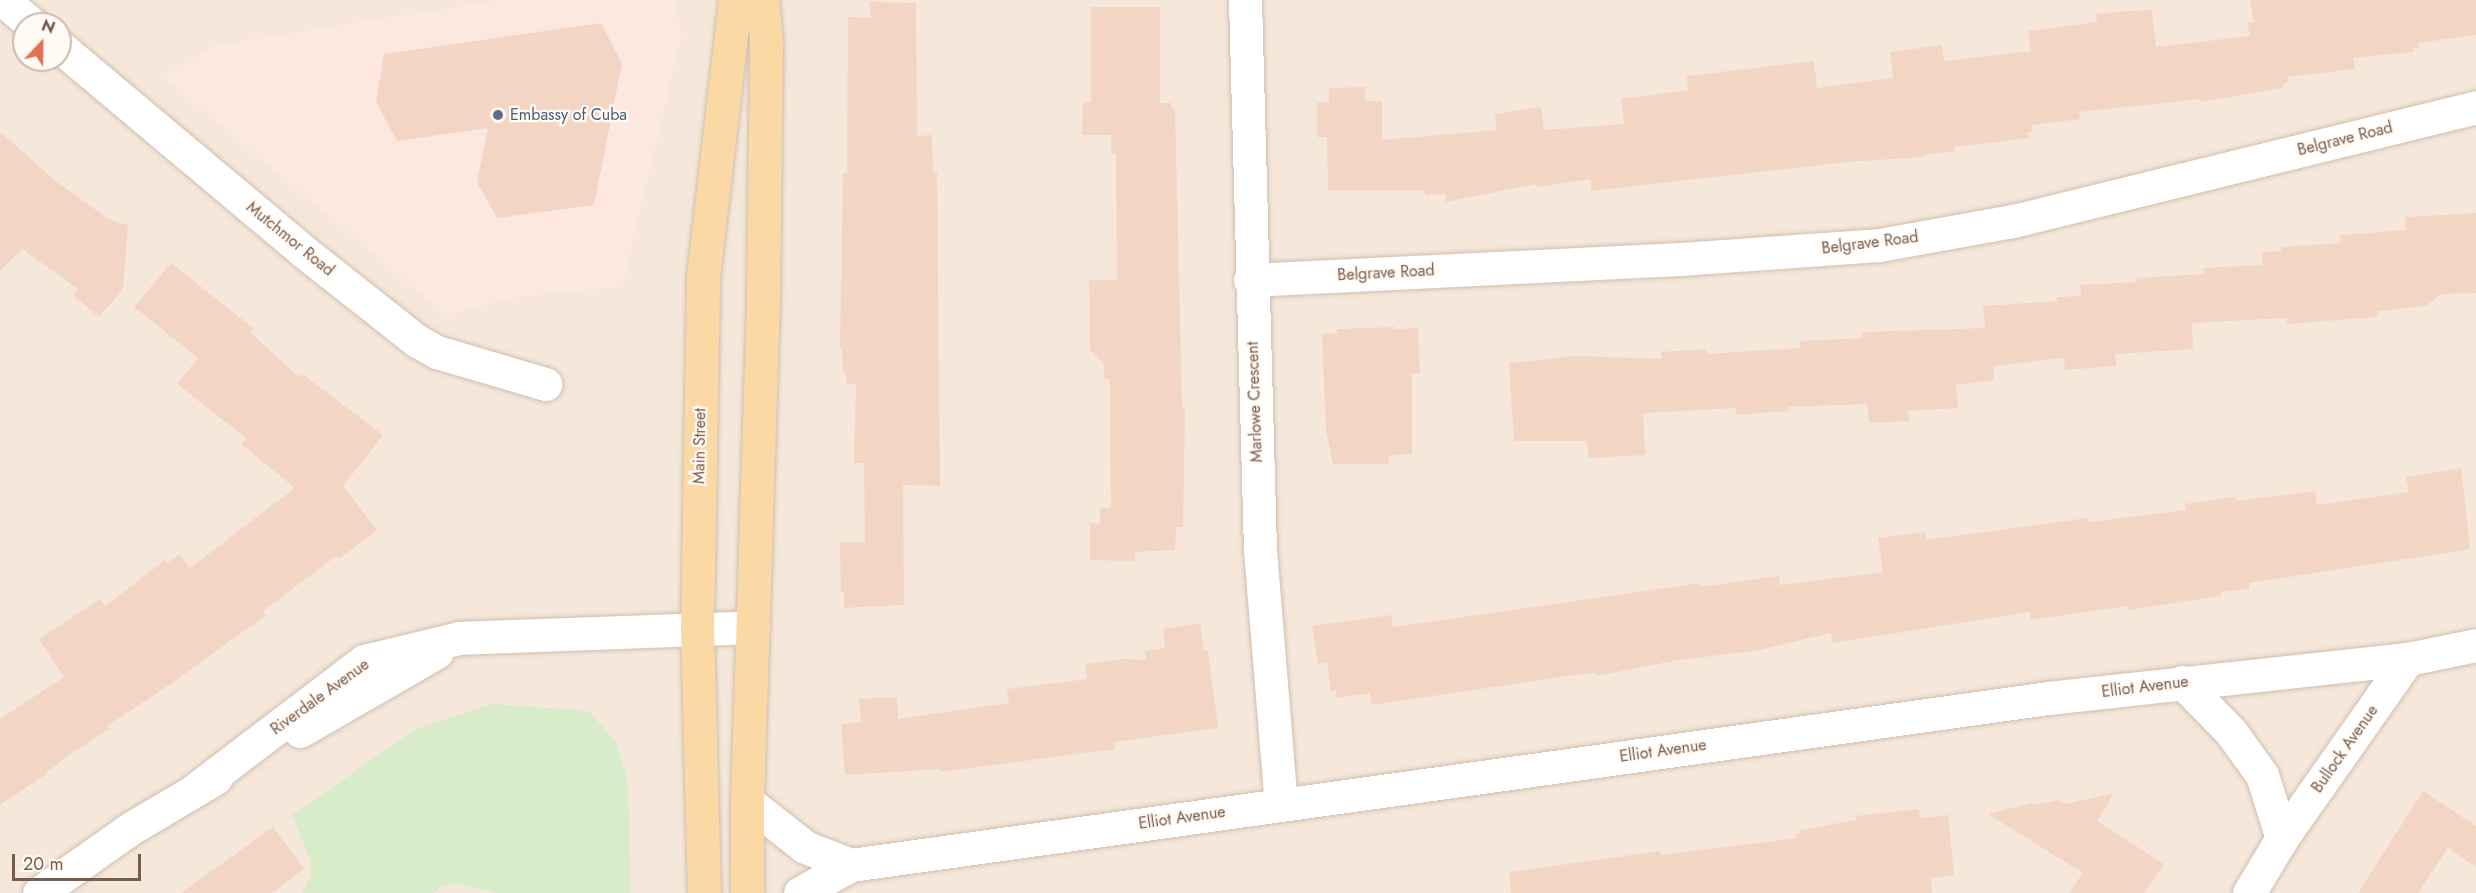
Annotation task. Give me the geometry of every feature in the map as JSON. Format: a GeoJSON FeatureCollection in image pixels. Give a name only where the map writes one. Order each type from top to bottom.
{"type":"FeatureCollection","features":[{"type":"Feature","properties":{"kind":"main road","name":"Main Street"},"geometry":{"type":"LineString","coordinates":[[704,893],[697,628],[703,277],[735,0]]}},
{"type":"Feature","properties":{"kind":"main road"},"geometry":{"type":"LineString","coordinates":[[747,893],[747,801],[763,300],[766,40],[762,0]]}},
{"type":"Feature","properties":{"kind":"street"},"geometry":{"type":"LineString","coordinates":[[3,0],[18,12]]}},
{"type":"Feature","properties":{"kind":"street","name":"Marlowe Crescent"},"geometry":{"type":"LineString","coordinates":[[1245,0],[1260,550],[1281,803]]}},
{"type":"Feature","properties":{"kind":"street","name":"Mutchmor Road"},"geometry":{"type":"LineString","coordinates":[[72,57],[303,250],[417,341],[437,352],[545,384]]}},
{"type":"Feature","properties":{"kind":"street","name":"Belgrave Road"},"geometry":{"type":"LineString","coordinates":[[1251,280],[1680,259],[1879,245],[2013,221],[2476,107]]}},
{"type":"Feature","properties":{"kind":"street","name":"Riverdale Avenue"},"geometry":{"type":"LineString","coordinates":[[39,893],[133,828],[196,789],[364,662],[459,638],[753,627]]}},
{"type":"Feature","properties":{"kind":"street","name":"Elliot Avenue"},"geometry":{"type":"LineString","coordinates":[[800,893],[851,865],[1281,803],[2048,698],[2408,659],[2476,645]]}},
{"type":"Feature","properties":{"kind":"street","name":"Bullock Avenue"},"geometry":{"type":"LineString","coordinates":[[2249,893],[2282,838],[2408,659]]}},
{"type":"Feature","properties":{"kind":"street"},"geometry":{"type":"LineString","coordinates":[[2182,682],[2231,732],[2262,775],[2282,838]]}},
{"type":"Feature","properties":{"kind":"street","name":"Elliot Avenue"},"geometry":{"type":"LineString","coordinates":[[747,801],[805,848],[851,865]]}},
{"type":"Feature","properties":{"kind":"shaded area"},"geometry":{"type":"Polygon","coordinates":[[[0,0],[2476,0],[2476,893],[0,893],[0,0]]]}},
{"type":"Feature","properties":{"kind":"shaded area"},"geometry":{"type":"Polygon","coordinates":[[[502,0],[675,0],[681,36],[622,286],[513,297],[447,315],[163,76],[218,45],[502,0]]]}},
{"type":"Feature","properties":{"kind":"green space"},"geometry":{"type":"Polygon","coordinates":[[[492,704],[578,710],[591,713],[617,744],[628,783],[631,893],[497,893],[457,884],[442,886],[433,893],[302,893],[311,875],[311,862],[292,815],[416,729],[492,704]]]}},
{"type":"Feature","properties":{"kind":"building"},"geometry":{"type":"Polygon","coordinates":[[[2250,0],[2476,0],[2476,35],[2418,43],[2419,48],[2413,48],[2413,52],[2353,58],[2355,69],[2287,77],[2288,82],[2283,84],[2283,88],[2201,102],[2200,99],[2079,112],[2080,119],[2032,125],[2032,132],[2028,132],[2029,138],[1954,147],[1955,151],[1922,157],[1847,162],[1591,191],[1591,179],[1537,187],[1536,184],[1446,202],[1446,194],[1425,195],[1425,190],[1328,190],[1327,137],[1317,137],[1317,103],[1329,102],[1329,88],[1365,87],[1365,101],[1382,101],[1382,140],[1497,130],[1495,114],[1541,107],[1544,130],[1624,124],[1621,99],[1688,90],[1687,76],[1814,61],[1817,88],[1893,78],[1890,52],[1942,45],[1944,61],[2031,51],[2028,31],[2097,22],[2096,14],[2152,10],[2156,47],[2250,36],[2247,22],[2254,22],[2250,0]]]}},
{"type":"Feature","properties":{"kind":"building"},"geometry":{"type":"Polygon","coordinates":[[[870,2],[916,3],[917,136],[932,135],[933,172],[937,172],[940,486],[903,485],[904,605],[844,608],[844,592],[841,592],[840,542],[865,542],[864,463],[854,463],[856,384],[847,384],[846,373],[843,373],[842,348],[840,348],[843,173],[847,173],[848,17],[871,18],[870,2]]]}},
{"type":"Feature","properties":{"kind":"building"},"geometry":{"type":"Polygon","coordinates":[[[1091,7],[1160,7],[1160,103],[1171,103],[1172,109],[1175,109],[1182,407],[1185,407],[1183,527],[1176,527],[1175,550],[1135,552],[1135,561],[1090,560],[1090,523],[1100,524],[1100,508],[1111,508],[1110,379],[1104,379],[1104,364],[1090,350],[1089,280],[1117,280],[1116,154],[1111,154],[1111,135],[1082,135],[1083,102],[1091,102],[1091,7]]]}},
{"type":"Feature","properties":{"kind":"building","name":"Embassy of Cuba"},"geometry":{"type":"Polygon","coordinates":[[[601,23],[622,64],[594,205],[497,218],[477,182],[488,128],[397,141],[376,102],[384,54],[601,23]]]}},
{"type":"Feature","properties":{"kind":"building"},"geometry":{"type":"Polygon","coordinates":[[[0,132],[57,182],[110,220],[128,225],[123,289],[99,317],[73,295],[78,289],[22,249],[0,271],[0,132]]]}},
{"type":"Feature","properties":{"kind":"building"},"geometry":{"type":"Polygon","coordinates":[[[2476,213],[2476,293],[2441,294],[2426,306],[2377,311],[2378,317],[2287,324],[2287,318],[2192,323],[2193,349],[2115,354],[2116,366],[2065,370],[2064,358],[1993,366],[1994,380],[1956,385],[1958,408],[1908,411],[1909,421],[1869,423],[1867,404],[1788,407],[1788,411],[1736,415],[1736,408],[1643,413],[1645,455],[1589,458],[1587,441],[1514,441],[1509,363],[1574,356],[1662,359],[1661,352],[1707,349],[1707,354],[1800,348],[1800,341],[1862,338],[1862,332],[1985,328],[1983,306],[2057,301],[2057,297],[2081,296],[2080,285],[2137,282],[2136,278],[2204,274],[2203,268],[2263,265],[2262,252],[2281,251],[2281,247],[2341,243],[2340,235],[2406,230],[2405,217],[2476,213]]]}},
{"type":"Feature","properties":{"kind":"building"},"geometry":{"type":"Polygon","coordinates":[[[171,263],[253,328],[251,333],[300,378],[302,374],[383,435],[343,486],[377,530],[339,559],[336,556],[263,611],[266,615],[172,683],[107,726],[109,729],[68,756],[47,774],[0,805],[0,719],[64,677],[39,639],[100,599],[105,606],[165,560],[167,563],[179,554],[190,568],[295,488],[241,444],[246,438],[177,384],[198,358],[134,307],[171,263]]]}},
{"type":"Feature","properties":{"kind":"building"},"geometry":{"type":"Polygon","coordinates":[[[1395,327],[1395,329],[1418,328],[1420,373],[1412,373],[1412,454],[1388,456],[1389,464],[1333,464],[1326,431],[1322,334],[1337,333],[1337,329],[1395,327]]]}},
{"type":"Feature","properties":{"kind":"building"},"geometry":{"type":"Polygon","coordinates":[[[2461,468],[2470,547],[2466,550],[2249,583],[2249,589],[2221,592],[2221,596],[2128,610],[2128,606],[2031,620],[2030,612],[1832,643],[1831,633],[1754,651],[1678,660],[1597,676],[1597,673],[1574,675],[1372,705],[1370,693],[1337,698],[1336,690],[1331,691],[1327,662],[1318,664],[1312,626],[1391,615],[1393,627],[1700,583],[1701,587],[1779,576],[1780,585],[1883,572],[1878,538],[1925,532],[1926,540],[2088,518],[2089,522],[2186,510],[2185,504],[2236,497],[2237,501],[2315,491],[2317,505],[2409,492],[2406,477],[2461,468]]]}},
{"type":"Feature","properties":{"kind":"building"},"geometry":{"type":"Polygon","coordinates":[[[1200,623],[1204,651],[1208,651],[1218,728],[1114,742],[1115,749],[940,772],[940,769],[845,775],[841,724],[861,722],[859,699],[897,697],[898,719],[1009,703],[1007,689],[1087,679],[1085,664],[1122,659],[1146,660],[1145,651],[1165,648],[1163,629],[1200,623]]]}},
{"type":"Feature","properties":{"kind":"building"},"geometry":{"type":"Polygon","coordinates":[[[2423,791],[2476,826],[2476,867],[2448,848],[2418,893],[2358,893],[2423,791]]]}},
{"type":"Feature","properties":{"kind":"building"},"geometry":{"type":"Polygon","coordinates":[[[2114,793],[2097,821],[2164,864],[2144,893],[2069,893],[2083,873],[1988,814],[2032,803],[2036,805],[2059,800],[2066,804],[2114,793]]]}},
{"type":"Feature","properties":{"kind":"building"},"geometry":{"type":"Polygon","coordinates":[[[1919,809],[1920,818],[1948,815],[1954,875],[1931,878],[1932,893],[1511,893],[1509,872],[1660,851],[1661,855],[1797,838],[1796,835],[1801,834],[1800,830],[1856,820],[1856,816],[1919,809]]]}},
{"type":"Feature","properties":{"kind":"building"},"geometry":{"type":"Polygon","coordinates":[[[273,827],[304,869],[272,893],[181,893],[273,827]]]}},
{"type":"Feature","properties":{"kind":"place","name":"Embassy of Cuba"},"geometry":{"type":"Point","coordinates":[498,115]}}]}
